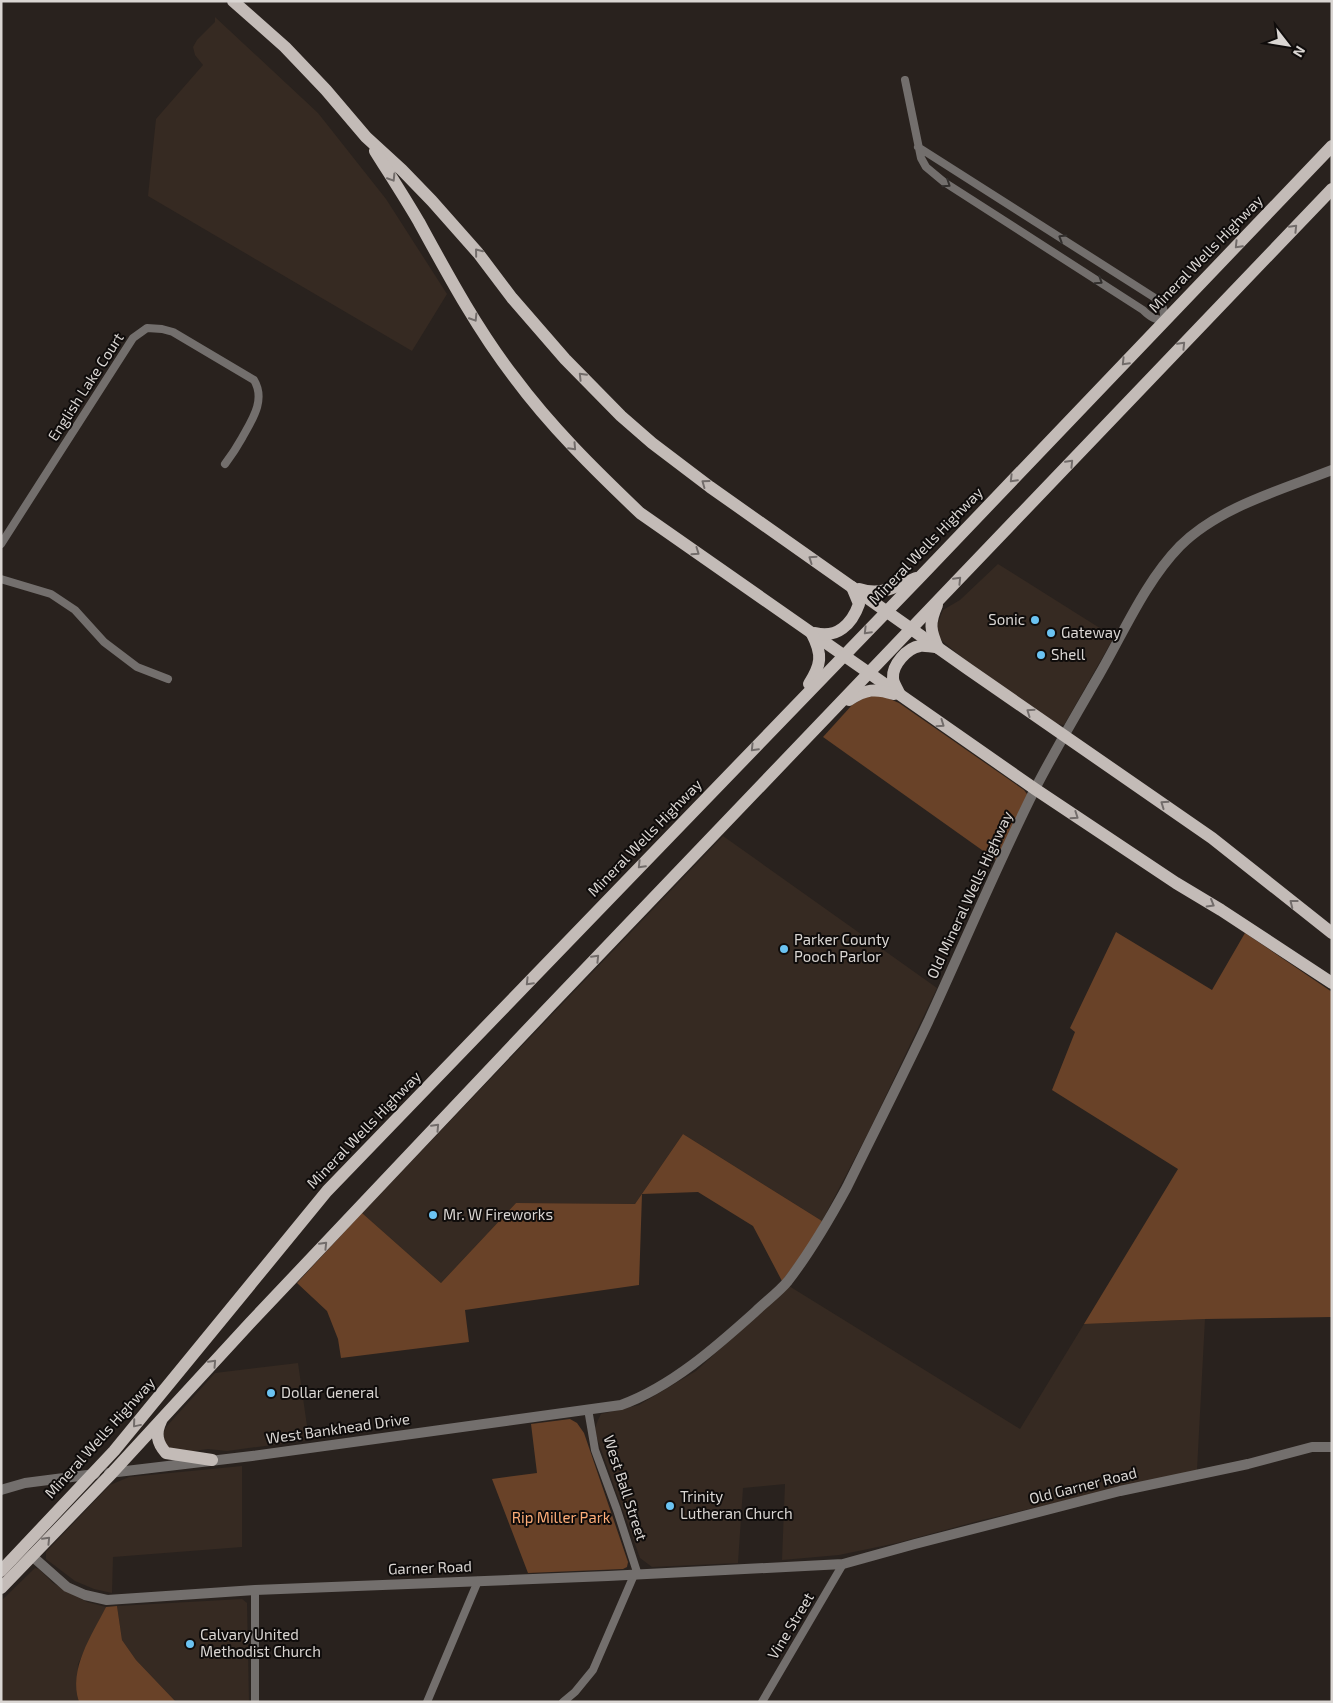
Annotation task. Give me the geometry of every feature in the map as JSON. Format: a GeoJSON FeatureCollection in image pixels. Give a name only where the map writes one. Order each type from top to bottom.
{"type":"FeatureCollection","features":[{"type":"Feature","properties":{"kind":"main road"},"geometry":{"type":"LineString","coordinates":[[233,1],[291,54],[326,90],[366,137],[432,201],[478,252],[512,298],[565,359],[621,416],[652,443],[938,648],[1212,838],[1332,932]]}},
{"type":"Feature","properties":{"kind":"main road"},"geometry":{"type":"LineString","coordinates":[[366,137],[418,221],[485,337],[514,378],[584,459],[640,512],[1035,789],[1176,884],[1221,910],[1332,983]]}},
{"type":"Feature","properties":{"kind":"main road","name":"Mineral Wells Highway"},"geometry":{"type":"LineString","coordinates":[[1,1571],[91,1475],[157,1400],[327,1191],[922,575],[1332,146]]}},
{"type":"Feature","properties":{"kind":"main road","name":"Mineral Wells Highway"},"geometry":{"type":"LineString","coordinates":[[1,1588],[112,1473],[250,1323],[549,1007],[1332,189]]}},
{"type":"Feature","properties":{"kind":"main road"},"geometry":{"type":"LineString","coordinates":[[852,586],[870,592],[880,592],[922,575]]}},
{"type":"Feature","properties":{"kind":"main road"},"geometry":{"type":"LineString","coordinates":[[810,632],[832,635],[844,628],[856,612],[859,604],[852,586]]}},
{"type":"Feature","properties":{"kind":"main road"},"geometry":{"type":"LineString","coordinates":[[938,601],[931,624],[932,633],[938,648]]}},
{"type":"Feature","properties":{"kind":"main road"},"geometry":{"type":"LineString","coordinates":[[797,704],[818,669],[820,659],[818,645],[810,632]]}},
{"type":"Feature","properties":{"kind":"main road"},"geometry":{"type":"LineString","coordinates":[[901,696],[892,680],[893,672],[899,661],[908,651],[920,645],[938,648]]}},
{"type":"Feature","properties":{"kind":"main road"},"geometry":{"type":"LineString","coordinates":[[833,711],[868,690],[881,690],[901,696]]}},
{"type":"Feature","properties":{"kind":"main road"},"geometry":{"type":"LineString","coordinates":[[161,1420],[157,1428],[157,1436],[159,1443],[166,1453],[212,1460]]}},
{"type":"Feature","properties":{"kind":"street"},"geometry":{"type":"LineString","coordinates":[[905,80],[918,147],[926,167],[944,182],[1076,266],[1143,310],[1150,317],[1156,320],[1165,320],[1163,308],[1155,298],[918,147]]}},
{"type":"Feature","properties":{"kind":"street"},"geometry":{"type":"LineString","coordinates":[[1076,266],[1082,251]]}},
{"type":"Feature","properties":{"kind":"street","name":"English Lake Court"},"geometry":{"type":"LineString","coordinates":[[1,544],[133,338],[147,328],[173,332],[254,380],[258,387],[259,402],[256,415],[225,464]]}},
{"type":"Feature","properties":{"kind":"street","name":"Old Mineral Wells Highway"},"geometry":{"type":"LineString","coordinates":[[674,1379],[741,1324],[787,1282],[818,1240],[847,1187],[925,1027],[1035,789],[1063,736],[1146,593],[1162,569],[1180,546],[1202,527],[1235,508],[1332,470]]}},
{"type":"Feature","properties":{"kind":"street"},"geometry":{"type":"LineString","coordinates":[[1,579],[51,594],[75,610],[104,642],[118,653],[137,666],[168,679]]}},
{"type":"Feature","properties":{"kind":"street","name":"West Bankhead Drive"},"geometry":{"type":"LineString","coordinates":[[1,1490],[26,1483],[252,1456],[621,1405],[637,1399],[674,1379]]}},
{"type":"Feature","properties":{"kind":"street","name":"West Ball Street"},"geometry":{"type":"LineString","coordinates":[[588,1409],[595,1450],[617,1510],[636,1575]]}},
{"type":"Feature","properties":{"kind":"street","name":"Old Garner Road"},"geometry":{"type":"LineString","coordinates":[[843,1564],[923,1541],[1120,1491],[1248,1464],[1312,1447],[1332,1446]]}},
{"type":"Feature","properties":{"kind":"street","name":"Garner Road"},"geometry":{"type":"LineString","coordinates":[[32,1556],[67,1587],[85,1595],[107,1600],[255,1590],[636,1575],[843,1564]]}},
{"type":"Feature","properties":{"kind":"street","name":"Vine Street"},"geometry":{"type":"LineString","coordinates":[[762,1702],[843,1564]]}},
{"type":"Feature","properties":{"kind":"street"},"geometry":{"type":"LineString","coordinates":[[563,1702],[575,1692],[593,1670],[636,1575]]}},
{"type":"Feature","properties":{"kind":"street"},"geometry":{"type":"LineString","coordinates":[[427,1702],[478,1581]]}},
{"type":"Feature","properties":{"kind":"street"},"geometry":{"type":"LineString","coordinates":[[255,1590],[255,1702]]}},
{"type":"Feature","properties":{"kind":"shaded area"},"geometry":{"type":"Polygon","coordinates":[[[215,17],[318,113],[386,199],[447,294],[412,351],[148,196],[156,119],[203,65],[195,55],[193,47],[197,40],[215,22],[215,17]]]}},
{"type":"Feature","properties":{"kind":"shaded area"},"geometry":{"type":"Polygon","coordinates":[[[998,564],[1114,637],[1064,725],[1052,723],[970,664],[940,639],[937,625],[943,610],[960,600],[998,564]]]}},
{"type":"Feature","properties":{"kind":"shaded area"},"geometry":{"type":"Polygon","coordinates":[[[723,836],[937,988],[869,1131],[822,1221],[683,1134],[635,1204],[516,1203],[441,1283],[362,1213],[723,836]]]}},
{"type":"Feature","properties":{"kind":"shaded area"},"geometry":{"type":"Polygon","coordinates":[[[789,1286],[1020,1429],[1084,1324],[1205,1319],[1197,1470],[982,1520],[897,1543],[839,1555],[782,1560],[785,1484],[743,1488],[738,1563],[652,1567],[640,1558],[597,1438],[595,1428],[598,1420],[601,1414],[639,1405],[696,1371],[789,1286]]]}},
{"type":"Feature","properties":{"kind":"shaded area"},"geometry":{"type":"Polygon","coordinates":[[[298,1363],[309,1440],[227,1451],[208,1449],[179,1453],[166,1448],[163,1434],[166,1427],[215,1373],[298,1363]]]}},
{"type":"Feature","properties":{"kind":"shaded area"},"geometry":{"type":"Polygon","coordinates":[[[242,1466],[242,1547],[113,1557],[112,1593],[94,1589],[75,1581],[46,1559],[46,1552],[110,1485],[129,1477],[242,1466]]]}},
{"type":"Feature","properties":{"kind":"shaded area"},"geometry":{"type":"Polygon","coordinates":[[[35,1568],[39,1569],[53,1583],[70,1593],[87,1602],[106,1607],[78,1664],[77,1694],[79,1702],[1,1702],[1,1601],[35,1568]]]}},
{"type":"Feature","properties":{"kind":"shaded area"},"geometry":{"type":"Polygon","coordinates":[[[242,1599],[247,1603],[249,1702],[176,1702],[136,1660],[122,1640],[117,1606],[242,1599]]]}},
{"type":"Feature","properties":{"kind":"green space"},"geometry":{"type":"Polygon","coordinates":[[[881,695],[899,703],[1024,790],[1027,794],[1027,800],[996,860],[823,737],[852,705],[866,697],[881,695]]]}},
{"type":"Feature","properties":{"kind":"green space"},"geometry":{"type":"Polygon","coordinates":[[[1116,932],[1212,990],[1245,933],[1332,992],[1332,1317],[1205,1319],[1084,1324],[1178,1169],[1052,1090],[1075,1032],[1070,1028],[1116,932]]]}},
{"type":"Feature","properties":{"kind":"green space"},"geometry":{"type":"Polygon","coordinates":[[[683,1134],[822,1221],[809,1245],[782,1281],[753,1226],[698,1192],[642,1194],[639,1285],[465,1310],[469,1342],[341,1358],[338,1339],[327,1311],[297,1283],[362,1213],[441,1283],[516,1203],[635,1204],[683,1134]]]}},
{"type":"Feature","properties":{"kind":"green space","name":"Rip Miller Park"},"geometry":{"type":"Polygon","coordinates":[[[570,1419],[577,1423],[584,1433],[628,1562],[627,1567],[623,1569],[528,1573],[492,1479],[537,1473],[531,1424],[570,1419]]]}},
{"type":"Feature","properties":{"kind":"green space"},"geometry":{"type":"Polygon","coordinates":[[[117,1606],[122,1640],[136,1660],[176,1702],[79,1702],[76,1690],[77,1677],[83,1653],[106,1607],[117,1606]]]}},
{"type":"Feature","properties":{"kind":"place","name":"Sonic"},"geometry":{"type":"Point","coordinates":[1035,620]}},
{"type":"Feature","properties":{"kind":"place","name":"Gateway"},"geometry":{"type":"Point","coordinates":[1051,633]}},
{"type":"Feature","properties":{"kind":"place","name":"Shell"},"geometry":{"type":"Point","coordinates":[1041,655]}},
{"type":"Feature","properties":{"kind":"place","name":"Parker County Pooch Parlor"},"geometry":{"type":"Point","coordinates":[784,949]}},
{"type":"Feature","properties":{"kind":"place","name":"Mr. W Fireworks"},"geometry":{"type":"Point","coordinates":[433,1215]}},
{"type":"Feature","properties":{"kind":"place","name":"Dollar General"},"geometry":{"type":"Point","coordinates":[271,1393]}},
{"type":"Feature","properties":{"kind":"place","name":"Trinity Lutheran Church"},"geometry":{"type":"Point","coordinates":[670,1506]}},
{"type":"Feature","properties":{"kind":"place","name":"Calvary United Methodist Church"},"geometry":{"type":"Point","coordinates":[190,1644]}}]}
